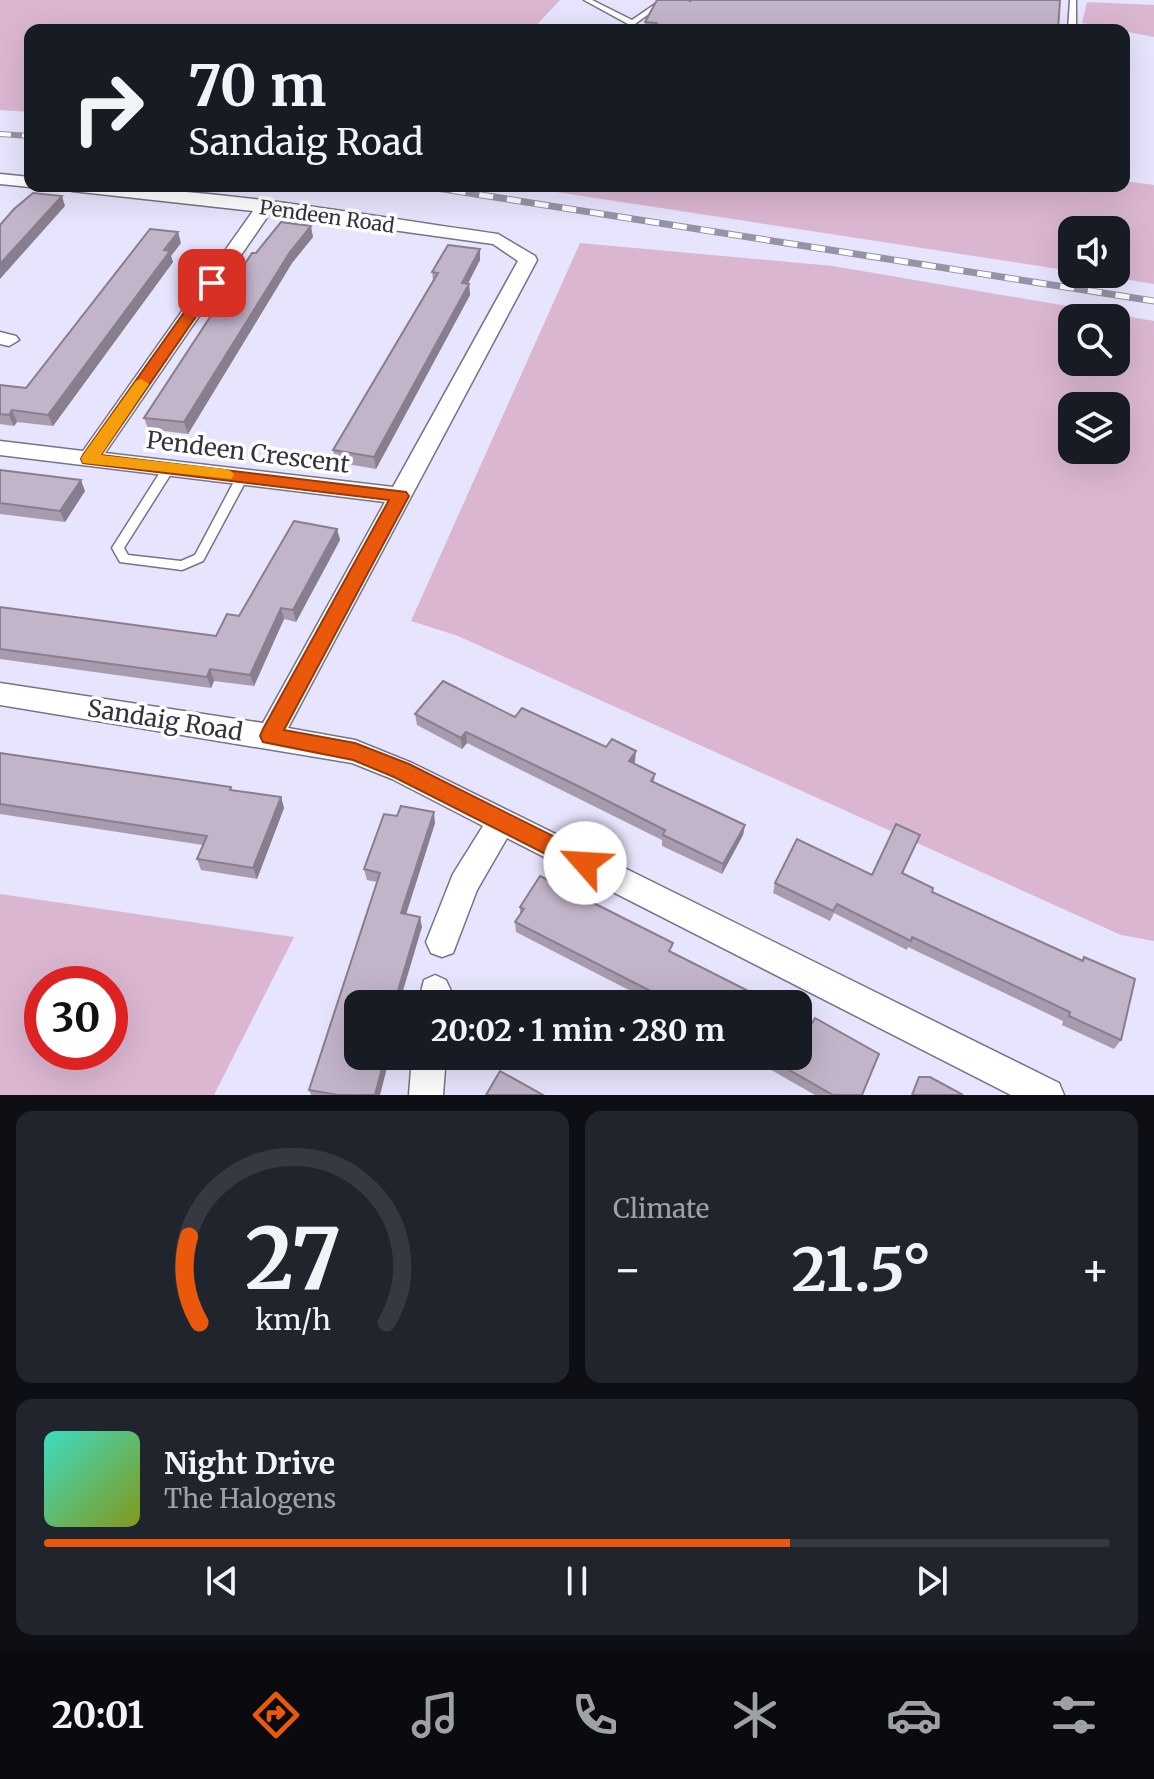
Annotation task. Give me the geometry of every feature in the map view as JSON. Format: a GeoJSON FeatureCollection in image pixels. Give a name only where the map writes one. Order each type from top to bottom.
{"type":"FeatureCollection","features":[{"type":"Feature","properties":{"kind":"street"},"geometry":{"type":"LineString","coordinates":[[0,194],[14,181]]}},
{"type":"Feature","properties":{"kind":"street","name":"Pendeen Road"},"geometry":{"type":"LineString","coordinates":[[127,192],[265,207],[498,239],[528,260]]}},
{"type":"Feature","properties":{"kind":"street","name":"Pendeen Crescent"},"geometry":{"type":"LineString","coordinates":[[89,459],[265,207]]}},
{"type":"Feature","properties":{"kind":"street","name":"Sandaig Road"},"geometry":{"type":"LineString","coordinates":[[0,694],[270,736],[528,260]]}},
{"type":"Feature","properties":{"kind":"street","name":"Pendeen Crescent"},"geometry":{"type":"LineString","coordinates":[[0,448],[400,496]]}},
{"type":"Feature","properties":{"kind":"street"},"geometry":{"type":"LineString","coordinates":[[270,736],[355,752],[402,771],[1047,1095]]}},
{"type":"Feature","properties":{"kind":"street"},"geometry":{"type":"LineString","coordinates":[[442,942],[464,884],[501,822]]}},
{"type":"Feature","properties":{"kind":"street"},"geometry":{"type":"LineString","coordinates":[[426,1095],[428,1070]]}},
{"type":"Feature","properties":{"kind":"lane"},"geometry":{"type":"LineString","coordinates":[[587,0],[625,24]]}},
{"type":"Feature","properties":{"kind":"lane"},"geometry":{"type":"LineString","coordinates":[[634,24],[665,0]]}},
{"type":"Feature","properties":{"kind":"lane"},"geometry":{"type":"LineString","coordinates":[[1072,24],[1073,0]]}},
{"type":"Feature","properties":{"kind":"lane"},"geometry":{"type":"LineString","coordinates":[[168,469],[118,548],[124,559],[182,566],[199,558],[242,477]]}},
{"type":"Feature","properties":{"kind":"shaded area"},"geometry":{"type":"Polygon","coordinates":[[[0,0],[560,0],[538,24],[24,24],[24,112],[0,110],[0,0]]]}},
{"type":"Feature","properties":{"kind":"shaded area"},"geometry":{"type":"Polygon","coordinates":[[[1087,2],[1154,5],[1154,37],[1130,32],[1130,24],[1082,23],[1087,2]]]}},
{"type":"Feature","properties":{"kind":"shaded area"},"geometry":{"type":"Polygon","coordinates":[[[1130,182],[1154,185],[1154,284],[1130,280],[1130,216],[1058,216],[1058,269],[556,192],[1130,192],[1130,182]]]}},
{"type":"Feature","properties":{"kind":"shaded area"},"geometry":{"type":"Polygon","coordinates":[[[580,243],[833,266],[1058,305],[1058,376],[1130,376],[1130,317],[1154,321],[1154,941],[1121,935],[458,636],[411,621],[580,243]]]}},
{"type":"Feature","properties":{"kind":"shaded area"},"geometry":{"type":"Polygon","coordinates":[[[0,894],[294,937],[214,1095],[0,1095],[0,894]]]}},
{"type":"Feature","properties":{"kind":"building"},"geometry":{"type":"Polygon","coordinates":[[[657,0],[1060,0],[1058,24],[645,22],[657,0]]]}},
{"type":"Feature","properties":{"kind":"building"},"geometry":{"type":"Polygon","coordinates":[[[33,193],[62,196],[0,264],[0,225],[33,193]]]}},
{"type":"Feature","properties":{"kind":"building"},"geometry":{"type":"Polygon","coordinates":[[[281,222],[311,226],[290,252],[184,422],[144,418],[252,253],[256,253],[281,222]]]}},
{"type":"Feature","properties":{"kind":"building"},"geometry":{"type":"Polygon","coordinates":[[[150,229],[178,232],[164,250],[170,251],[48,415],[12,410],[9,415],[0,414],[0,385],[26,388],[150,229]]]}},
{"type":"Feature","properties":{"kind":"building"},"geometry":{"type":"Polygon","coordinates":[[[448,245],[480,249],[462,283],[469,284],[374,457],[333,450],[438,273],[432,272],[448,245]]]}},
{"type":"Feature","properties":{"kind":"building"},"geometry":{"type":"Polygon","coordinates":[[[0,470],[81,480],[60,511],[0,503],[0,470]]]}},
{"type":"Feature","properties":{"kind":"building"},"geometry":{"type":"Polygon","coordinates":[[[294,521],[337,529],[293,610],[281,608],[250,675],[210,669],[207,677],[0,649],[0,607],[216,636],[227,614],[239,616],[294,521]]]}},
{"type":"Feature","properties":{"kind":"building"},"geometry":{"type":"Polygon","coordinates":[[[443,681],[515,717],[522,708],[606,747],[612,739],[636,751],[629,761],[655,774],[651,781],[745,825],[723,864],[663,835],[665,830],[580,787],[466,732],[461,738],[415,714],[443,681]]]}},
{"type":"Feature","properties":{"kind":"building"},"geometry":{"type":"Polygon","coordinates":[[[0,753],[281,797],[253,868],[197,859],[207,836],[0,804],[0,753]]]}},
{"type":"Feature","properties":{"kind":"building"},"geometry":{"type":"Polygon","coordinates":[[[401,806],[434,812],[401,913],[420,917],[398,990],[344,990],[344,1070],[381,1070],[375,1095],[338,1095],[309,1090],[380,873],[364,869],[384,814],[397,816],[401,806]]]}},
{"type":"Feature","properties":{"kind":"building"},"geometry":{"type":"Polygon","coordinates":[[[896,824],[920,835],[902,873],[933,888],[932,892],[1083,961],[1084,957],[1135,979],[1121,1040],[1069,1016],[1070,1012],[912,937],[911,941],[837,904],[833,911],[775,883],[797,839],[872,875],[896,824]]]}},
{"type":"Feature","properties":{"kind":"building"},"geometry":{"type":"Polygon","coordinates":[[[540,876],[673,943],[669,951],[746,990],[649,990],[515,922],[524,909],[520,907],[540,876]]]}},
{"type":"Feature","properties":{"kind":"building"},"geometry":{"type":"Polygon","coordinates":[[[815,1018],[879,1054],[862,1095],[833,1095],[789,1070],[812,1070],[812,1023],[815,1018]]]}},
{"type":"Feature","properties":{"kind":"building"},"geometry":{"type":"Polygon","coordinates":[[[500,1071],[543,1095],[486,1095],[500,1071]]]}},
{"type":"Feature","properties":{"kind":"building"},"geometry":{"type":"Polygon","coordinates":[[[919,1077],[930,1077],[963,1095],[912,1095],[919,1077]]]}},
{"type":"Feature","properties":{"kind":"railway"},"geometry":{"type":"LineString","coordinates":[[0,134],[24,136]]}},
{"type":"Feature","properties":{"kind":"railway"},"geometry":{"type":"LineString","coordinates":[[462,192],[1154,301]]}},
{"type":"Feature","properties":{"kind":"slow traffic"},"geometry":{"type":"LineString","coordinates":[[141,384],[89,459],[225,475]]}},
{"type":"Feature","properties":{"kind":"route"},"geometry":{"type":"LineString","coordinates":[[212,283],[89,459],[400,496],[270,736],[355,752],[402,771],[585,863]]}}]}
